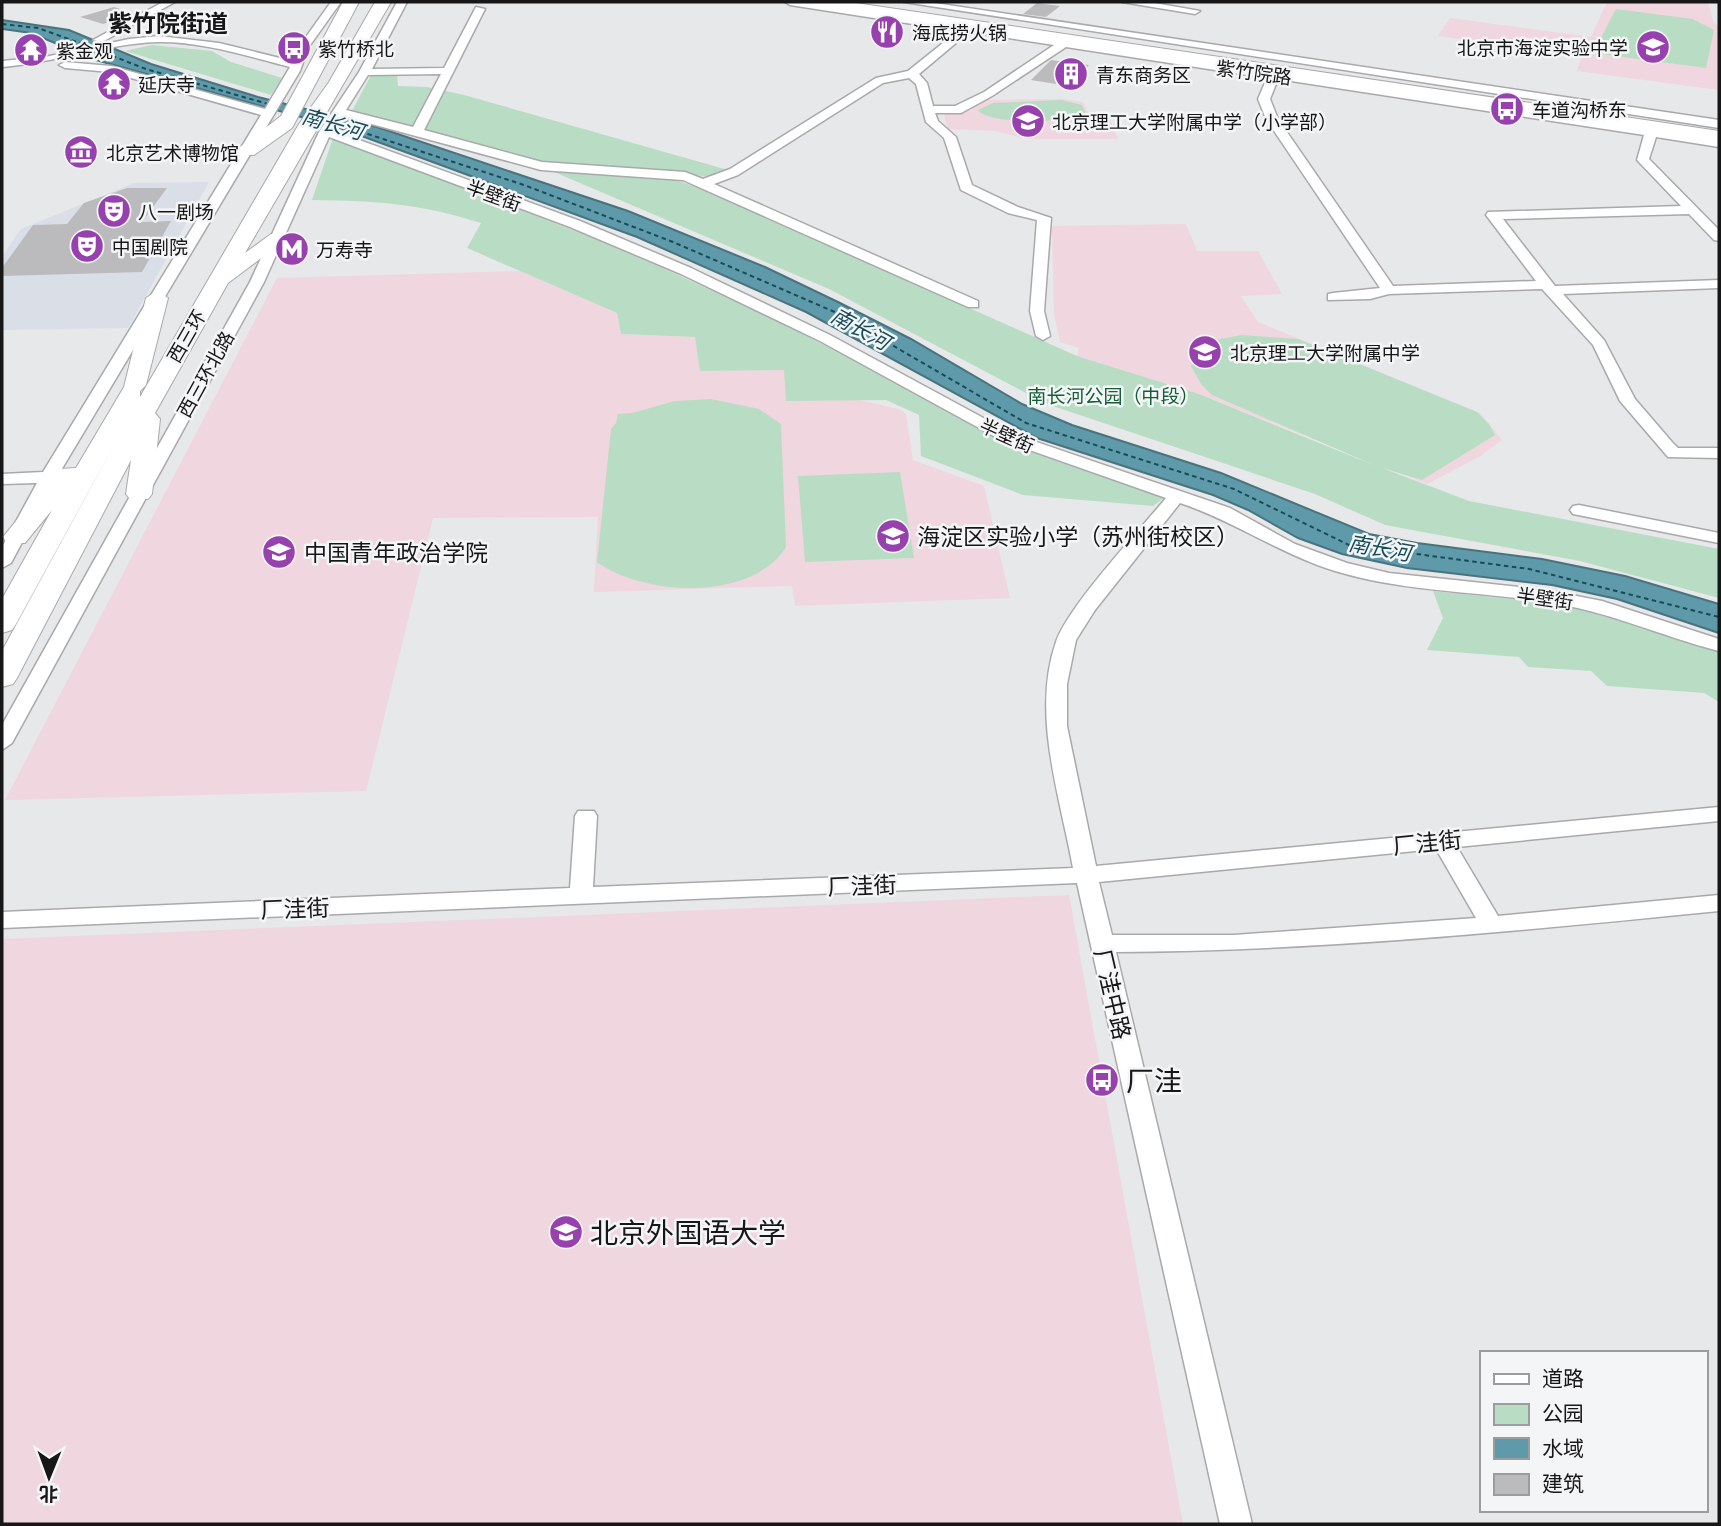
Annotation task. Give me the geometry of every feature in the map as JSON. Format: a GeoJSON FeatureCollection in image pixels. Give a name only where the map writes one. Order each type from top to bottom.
{"type":"FeatureCollection","features":[{"type":"Feature","properties":{"kind":"highway","name":"西三环"},"geometry":{"type":"LineString","coordinates":[[215,242],[311,119],[307,81],[351,2]]}},
{"type":"Feature","properties":{"kind":"highway"},"geometry":{"type":"LineString","coordinates":[[247,151],[311,119],[365,2]]}},
{"type":"Feature","properties":{"kind":"highway"},"geometry":{"type":"LineString","coordinates":[[311,119],[325,81],[371,2]]}},
{"type":"Feature","properties":{"kind":"highway","name":"西三环"},"geometry":{"type":"LineString","coordinates":[[12,631],[143,392],[216,285],[311,119],[383,2]]}},
{"type":"Feature","properties":{"kind":"highway","name":"紫竹院路"},"geometry":{"type":"LineString","coordinates":[[819,2],[909,8],[1078,33],[1715,135]]}},
{"type":"Feature","properties":{"kind":"highway"},"geometry":{"type":"LineString","coordinates":[[843,2],[909,8]]}},
{"type":"Feature","properties":{"kind":"highway"},"geometry":{"type":"LineString","coordinates":[[864,2],[909,8]]}},
{"type":"Feature","properties":{"kind":"highway","name":"紫竹院路"},"geometry":{"type":"LineString","coordinates":[[879,2],[1193,56],[1715,135]]}},
{"type":"Feature","properties":{"kind":"highway"},"geometry":{"type":"LineString","coordinates":[[354,53],[393,19]]}},
{"type":"Feature","properties":{"kind":"highway"},"geometry":{"type":"LineString","coordinates":[[1042,21],[1078,33]]}},
{"type":"Feature","properties":{"kind":"highway"},"geometry":{"type":"LineString","coordinates":[[1117,52],[1193,56]]}},
{"type":"Feature","properties":{"kind":"highway"},"geometry":{"type":"LineString","coordinates":[[216,285],[278,238]]}},
{"type":"Feature","properties":{"kind":"highway"},"geometry":{"type":"LineString","coordinates":[[139,494],[143,392],[157,298]]}},
{"type":"Feature","properties":{"kind":"highway","name":"西三环"},"geometry":{"type":"LineString","coordinates":[[2,678],[12,631],[118,414],[143,392],[174,314]]}},
{"type":"Feature","properties":{"kind":"highway"},"geometry":{"type":"LineString","coordinates":[[16,537],[118,414]]}},
{"type":"Feature","properties":{"kind":"street"},"geometry":{"type":"LineString","coordinates":[[2,64],[98,40],[170,2]]}},
{"type":"Feature","properties":{"kind":"street"},"geometry":{"type":"LineString","coordinates":[[2,563],[49,477],[247,151],[295,68],[303,48],[336,2]]}},
{"type":"Feature","properties":{"kind":"street","name":"西三环北路"},"geometry":{"type":"LineString","coordinates":[[2,743],[278,238],[300,182],[311,119],[337,111],[365,72],[402,2]]}},
{"type":"Feature","properties":{"kind":"street","name":"紫竹院路"},"geometry":{"type":"LineString","coordinates":[[790,2],[1651,133],[1715,135]]}},
{"type":"Feature","properties":{"kind":"street"},"geometry":{"type":"LineString","coordinates":[[1128,2],[1195,11]]}},
{"type":"Feature","properties":{"kind":"street"},"geometry":{"type":"LineString","coordinates":[[1171,32],[1205,2]]}},
{"type":"Feature","properties":{"kind":"street","name":"紫竹院路"},"geometry":{"type":"LineString","coordinates":[[909,8],[1171,32],[1715,135]]}},
{"type":"Feature","properties":{"kind":"street"},"geometry":{"type":"LineString","coordinates":[[417,132],[480,9]]}},
{"type":"Feature","properties":{"kind":"street"},"geometry":{"type":"LineString","coordinates":[[705,183],[734,172],[880,80],[912,74],[965,30]]}},
{"type":"Feature","properties":{"kind":"street"},"geometry":{"type":"LineString","coordinates":[[42,64],[116,46],[151,42],[181,43],[295,68]]}},
{"type":"Feature","properties":{"kind":"street"},"geometry":{"type":"LineString","coordinates":[[928,109],[957,110],[988,94],[1063,44]]}},
{"type":"Feature","properties":{"kind":"street"},"geometry":{"type":"LineString","coordinates":[[2,64],[80,55]]}},
{"type":"Feature","properties":{"kind":"street"},"geometry":{"type":"LineString","coordinates":[[2,64],[103,67],[267,113]]}},
{"type":"Feature","properties":{"kind":"street"},"geometry":{"type":"LineString","coordinates":[[365,72],[448,71]]}},
{"type":"Feature","properties":{"kind":"street"},"geometry":{"type":"LineString","coordinates":[[912,74],[921,83],[932,121],[950,137],[966,187],[1013,210],[1044,218],[1037,311],[1043,336]]}},
{"type":"Feature","properties":{"kind":"street"},"geometry":{"type":"LineString","coordinates":[[1274,75],[1264,99],[1268,112],[1389,290]]}},
{"type":"Feature","properties":{"kind":"street","name":"半壁街"},"geometry":{"type":"LineString","coordinates":[[337,111],[541,166],[685,176],[973,304]]}},
{"type":"Feature","properties":{"kind":"street","name":"半壁街"},"geometry":{"type":"LineString","coordinates":[[311,119],[686,271],[825,338],[1007,437],[1224,512],[1289,548],[1341,567],[1390,579],[1546,596],[1602,607],[1719,645]]}},
{"type":"Feature","properties":{"kind":"street"},"geometry":{"type":"LineString","coordinates":[[1651,133],[1643,160],[1717,233]]}},
{"type":"Feature","properties":{"kind":"street"},"geometry":{"type":"LineString","coordinates":[[1693,210],[1493,215],[1548,288],[1583,324],[1612,366],[1615,379],[1636,411],[1664,444],[1674,453],[1719,453]]}},
{"type":"Feature","properties":{"kind":"street"},"geometry":{"type":"LineString","coordinates":[[1333,297],[1370,295],[1389,290],[1719,284]]}},
{"type":"Feature","properties":{"kind":"street"},"geometry":{"type":"LineString","coordinates":[[2,479],[49,477]]}},
{"type":"Feature","properties":{"kind":"street","name":"厂洼中路"},"geometry":{"type":"LineString","coordinates":[[1177,495],[1087,607],[1066,640],[1057,684],[1057,726],[1101,944],[1236,1524]]}},
{"type":"Feature","properties":{"kind":"street"},"geometry":{"type":"LineString","coordinates":[[1579,510],[1719,538]]}},
{"type":"Feature","properties":{"kind":"street","name":"厂洼街"},"geometry":{"type":"LineString","coordinates":[[2,920],[1086,876],[1719,814]]}},
{"type":"Feature","properties":{"kind":"street"},"geometry":{"type":"LineString","coordinates":[[581,896],[586,816]]}},
{"type":"Feature","properties":{"kind":"street"},"geometry":{"type":"LineString","coordinates":[[1443,841],[1491,925]]}},
{"type":"Feature","properties":{"kind":"street"},"geometry":{"type":"LineString","coordinates":[[1101,944],[1234,943],[1576,919],[1719,903]]}},
{"type":"Feature","properties":{"kind":"shaded area","name":"北京市海淀实验中学"},"geometry":{"type":"Polygon","coordinates":[[[1607,2],[1708,2],[1713,21],[1719,27],[1719,90],[1577,71],[1582,56],[1438,36],[1450,18],[1591,37],[1607,2]]]}},
{"type":"Feature","properties":{"kind":"shaded area","name":"北京理工大学附属中学（小学部）"},"geometry":{"type":"Polygon","coordinates":[[[1062,99],[1083,102],[1088,113],[1107,113],[1118,139],[1028,139],[995,131],[948,129],[943,111],[972,111],[972,107],[985,100],[1062,99]]]}},
{"type":"Feature","properties":{"kind":"shaded area"},"geometry":{"type":"Polygon","coordinates":[[[209,182],[128,328],[2,330],[2,257],[21,229],[134,183],[209,182]]]}},
{"type":"Feature","properties":{"kind":"shaded area","name":"北京理工大学附属中学"},"geometry":{"type":"Polygon","coordinates":[[[1186,224],[1197,251],[1258,251],[1282,294],[1241,296],[1258,322],[1480,413],[1502,440],[1479,457],[1427,484],[1199,394],[1077,356],[1079,348],[1060,342],[1054,314],[1052,226],[1186,224]]]}},
{"type":"Feature","properties":{"kind":"shaded area","name":"中国青年政治学院"},"geometry":{"type":"Polygon","coordinates":[[[520,271],[617,313],[621,334],[696,337],[700,371],[784,370],[838,400],[860,400],[899,409],[906,414],[913,460],[984,486],[1010,598],[795,606],[792,586],[594,592],[598,517],[433,518],[366,791],[5,800],[277,278],[520,271]]]}},
{"type":"Feature","properties":{"kind":"shaded area","name":"北京外国语大学"},"geometry":{"type":"Polygon","coordinates":[[[1069,895],[1183,1524],[2,1524],[2,939],[1069,895]]]}},
{"type":"Feature","properties":{"kind":"green space"},"geometry":{"type":"Polygon","coordinates":[[[1616,9],[1693,19],[1714,30],[1706,68],[1593,53],[1616,9]]]}},
{"type":"Feature","properties":{"kind":"green space"},"geometry":{"type":"Polygon","coordinates":[[[152,45],[212,51],[231,62],[282,78],[271,95],[125,51],[152,45]]]}},
{"type":"Feature","properties":{"kind":"green space"},"geometry":{"type":"Polygon","coordinates":[[[397,74],[398,86],[427,87],[464,95],[728,170],[709,177],[666,171],[541,162],[352,111],[371,75],[397,74]]]}},
{"type":"Feature","properties":{"kind":"green space"},"geometry":{"type":"Polygon","coordinates":[[[1062,100],[1082,105],[1086,114],[1048,121],[1030,121],[997,118],[978,110],[993,103],[1062,100]]]}},
{"type":"Feature","properties":{"kind":"green space"},"geometry":{"type":"Polygon","coordinates":[[[333,138],[614,246],[775,319],[999,438],[1165,497],[1153,506],[1023,495],[921,456],[919,415],[886,400],[786,401],[784,370],[700,371],[695,337],[621,334],[617,313],[467,248],[481,223],[397,204],[312,200],[333,138]]]}},
{"type":"Feature","properties":{"kind":"green space","name":"南长河公园（中段）"},"geometry":{"type":"Polygon","coordinates":[[[547,169],[669,178],[705,190],[1077,356],[1199,394],[1376,466],[1212,395],[1201,384],[1191,366],[1197,351],[1216,340],[1242,335],[1298,339],[1477,412],[1495,435],[1422,480],[1382,468],[1469,501],[1719,549],[1719,598],[1580,561],[1385,525],[1315,494],[1047,404],[829,289],[547,169]]]}},
{"type":"Feature","properties":{"kind":"green space"},"geometry":{"type":"Polygon","coordinates":[[[711,399],[759,409],[781,424],[786,547],[770,565],[749,577],[723,585],[696,588],[641,582],[597,562],[611,429],[618,414],[632,413],[675,401],[711,399]]]}},
{"type":"Feature","properties":{"kind":"green space"},"geometry":{"type":"Polygon","coordinates":[[[900,472],[914,558],[805,562],[798,476],[900,472]]]}},
{"type":"Feature","properties":{"kind":"green space"},"geometry":{"type":"Polygon","coordinates":[[[1433,591],[1561,604],[1637,622],[1719,650],[1719,702],[1704,693],[1607,686],[1591,671],[1528,667],[1519,657],[1427,650],[1443,618],[1433,591]]]}},
{"type":"Feature","properties":{"kind":"water","name":"南长河"},"geometry":{"type":"Polygon","coordinates":[[[2,20],[69,30],[151,64],[258,97],[377,127],[628,211],[765,267],[840,303],[911,339],[1022,404],[1072,425],[1221,473],[1369,534],[1542,559],[1625,576],[1719,604],[1719,633],[1617,599],[1552,585],[1407,568],[1342,554],[1298,538],[1248,510],[1213,495],[1037,438],[806,312],[637,237],[337,127],[96,60],[31,33],[2,29],[2,20]]]}},
{"type":"Feature","properties":{"kind":"building"},"geometry":{"type":"Polygon","coordinates":[[[1037,3],[1060,6],[1046,17],[1023,14],[1037,3]]]}},
{"type":"Feature","properties":{"kind":"building"},"geometry":{"type":"Polygon","coordinates":[[[114,7],[136,14],[103,24],[80,17],[114,7]]]}},
{"type":"Feature","properties":{"kind":"building","name":"青东商务区"},"geometry":{"type":"Polygon","coordinates":[[[1051,60],[1089,65],[1069,86],[1031,80],[1051,60]]]}},
{"type":"Feature","properties":{"kind":"building","name":"中国剧院"},"geometry":{"type":"Polygon","coordinates":[[[127,188],[167,188],[142,222],[171,221],[142,272],[2,276],[2,268],[33,225],[67,224],[84,203],[127,188]]]}},
{"type":"Feature","properties":{"kind":"ferry route"},"geometry":{"type":"LineString","coordinates":[[2,24],[38,28],[91,47]]}},
{"type":"Feature","properties":{"kind":"ferry route"},"geometry":{"type":"LineString","coordinates":[[97,50],[146,69],[268,104]]}},
{"type":"Feature","properties":{"kind":"ferry route"},"geometry":{"type":"LineString","coordinates":[[337,124],[524,185],[673,242],[837,313],[1026,423],[1234,489],[1349,545],[1529,569],[1719,617]]}},
{"type":"Feature","properties":{"kind":"place","name":"海底捞火锅"},"geometry":{"type":"Point","coordinates":[887,32]}},
{"type":"Feature","properties":{"kind":"place","name":"北京市海淀实验中学"},"geometry":{"type":"Point","coordinates":[1653,47]}},
{"type":"Feature","properties":{"kind":"place","name":"紫竹桥北"},"geometry":{"type":"Point","coordinates":[294,48]}},
{"type":"Feature","properties":{"kind":"place","name":"紫金观"},"geometry":{"type":"Point","coordinates":[31,50]}},
{"type":"Feature","properties":{"kind":"place","name":"青东商务区"},"geometry":{"type":"Point","coordinates":[1071,74]}},
{"type":"Feature","properties":{"kind":"place","name":"延庆寺"},"geometry":{"type":"Point","coordinates":[114,84]}},
{"type":"Feature","properties":{"kind":"place","name":"车道沟桥东"},"geometry":{"type":"Point","coordinates":[1507,109]}},
{"type":"Feature","properties":{"kind":"place","name":"北京理工大学附属中学（小学部）"},"geometry":{"type":"Point","coordinates":[1028,121]}},
{"type":"Feature","properties":{"kind":"place","name":"北京艺术博物馆"},"geometry":{"type":"Point","coordinates":[81,152]}},
{"type":"Feature","properties":{"kind":"place","name":"八一剧场"},"geometry":{"type":"Point","coordinates":[114,211]}},
{"type":"Feature","properties":{"kind":"place","name":"中国剧院"},"geometry":{"type":"Point","coordinates":[87,246]}},
{"type":"Feature","properties":{"kind":"place","name":"万寿寺"},"geometry":{"type":"Point","coordinates":[292,249]}},
{"type":"Feature","properties":{"kind":"place","name":"北京理工大学附属中学"},"geometry":{"type":"Point","coordinates":[1205,352]}},
{"type":"Feature","properties":{"kind":"place","name":"海淀区实验小学（苏州街校区）"},"geometry":{"type":"Point","coordinates":[893,536]}},
{"type":"Feature","properties":{"kind":"place","name":"中国青年政治学院"},"geometry":{"type":"Point","coordinates":[279,552]}},
{"type":"Feature","properties":{"kind":"place","name":"厂洼"},"geometry":{"type":"Point","coordinates":[1102,1080]}},
{"type":"Feature","properties":{"kind":"place","name":"北京外国语大学"},"geometry":{"type":"Point","coordinates":[566,1232]}},
{"type":"Feature","properties":{"kind":"district","name":"紫竹院街道"},"geometry":{"type":"Point","coordinates":[168,22]}}]}
